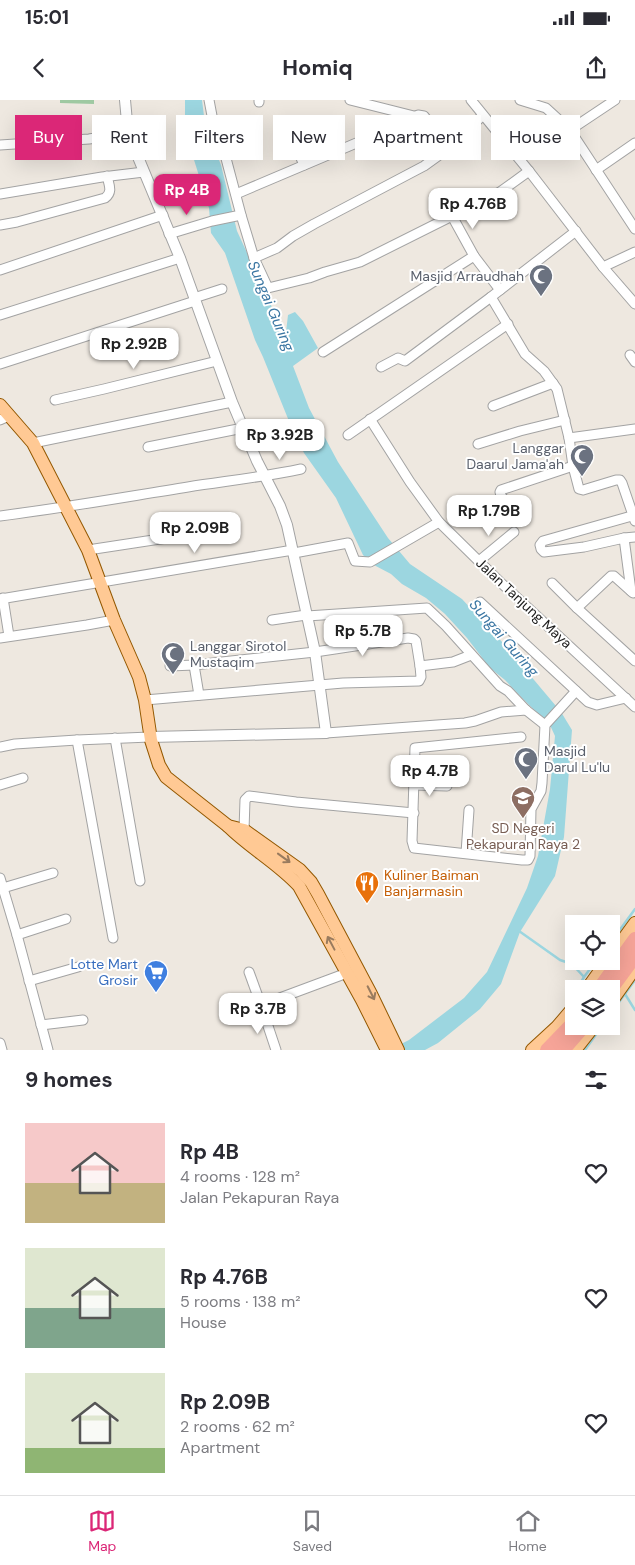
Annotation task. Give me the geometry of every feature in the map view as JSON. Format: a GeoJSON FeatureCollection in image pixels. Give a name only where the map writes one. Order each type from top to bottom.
{"type":"FeatureCollection","features":[{"type":"Feature","properties":{"kind":"highway"},"geometry":{"type":"LineString","coordinates":[[605,980],[635,939]]}},
{"type":"Feature","properties":{"kind":"highway"},"geometry":{"type":"LineString","coordinates":[[618,980],[635,956]]}},
{"type":"Feature","properties":{"kind":"highway"},"geometry":{"type":"LineString","coordinates":[[547,1050],[565,1031]]}},
{"type":"Feature","properties":{"kind":"highway"},"geometry":{"type":"LineString","coordinates":[[563,1050],[576,1035]]}},
{"type":"Feature","properties":{"kind":"main road"},"geometry":{"type":"LineString","coordinates":[[0,405],[5,418],[32,443],[88,550],[114,620],[139,677],[145,700],[150,737],[158,765],[166,777],[228,826],[300,870],[311,882],[367,986],[392,1048]]}},
{"type":"Feature","properties":{"kind":"main road"},"geometry":{"type":"LineString","coordinates":[[242,834],[299,886],[347,973],[392,1048]]}},
{"type":"Feature","properties":{"kind":"main road"},"geometry":{"type":"LineString","coordinates":[[620,944],[635,923]]}},
{"type":"Feature","properties":{"kind":"main road"},"geometry":{"type":"LineString","coordinates":[[620,989],[635,968]]}},
{"type":"Feature","properties":{"kind":"main road"},"geometry":{"type":"LineString","coordinates":[[532,1050],[565,1018]]}},
{"type":"Feature","properties":{"kind":"main road"},"geometry":{"type":"LineString","coordinates":[[574,1050],[586,1035]]}},
{"type":"Feature","properties":{"kind":"street"},"geometry":{"type":"LineString","coordinates":[[125,100],[126,115]]}},
{"type":"Feature","properties":{"kind":"street"},"geometry":{"type":"LineString","coordinates":[[209,100],[213,120],[223,147],[236,194],[240,215],[254,258],[266,287],[269,288],[310,278],[360,262],[500,192],[529,171]]}},
{"type":"Feature","properties":{"kind":"street"},"geometry":{"type":"LineString","coordinates":[[350,100],[410,115]]}},
{"type":"Feature","properties":{"kind":"street"},"geometry":{"type":"LineString","coordinates":[[471,100],[603,267],[635,304]]}},
{"type":"Feature","properties":{"kind":"street"},"geometry":{"type":"LineString","coordinates":[[520,100],[546,108],[554,115]]}},
{"type":"Feature","properties":{"kind":"street"},"geometry":{"type":"LineString","coordinates":[[580,123],[614,100]]}},
{"type":"Feature","properties":{"kind":"street"},"geometry":{"type":"LineString","coordinates":[[0,145],[92,139]]}},
{"type":"Feature","properties":{"kind":"street"},"geometry":{"type":"LineString","coordinates":[[596,170],[635,143]]}},
{"type":"Feature","properties":{"kind":"street"},"geometry":{"type":"LineString","coordinates":[[236,194],[355,144]]}},
{"type":"Feature","properties":{"kind":"street"},"geometry":{"type":"LineString","coordinates":[[580,145],[635,229]]}},
{"type":"Feature","properties":{"kind":"street"},"geometry":{"type":"LineString","coordinates":[[139,160],[180,258],[232,402],[287,525],[315,652],[326,733]]}},
{"type":"Feature","properties":{"kind":"street"},"geometry":{"type":"LineString","coordinates":[[302,160],[304,165]]}},
{"type":"Feature","properties":{"kind":"street"},"geometry":{"type":"LineString","coordinates":[[254,258],[277,248],[288,238],[432,160]]}},
{"type":"Feature","properties":{"kind":"street"},"geometry":{"type":"LineString","coordinates":[[0,194],[107,176],[144,172]]}},
{"type":"Feature","properties":{"kind":"street"},"geometry":{"type":"LineString","coordinates":[[0,225],[105,198],[111,191],[107,176]]}},
{"type":"Feature","properties":{"kind":"street"},"geometry":{"type":"LineString","coordinates":[[170,234],[212,221],[240,215]]}},
{"type":"Feature","properties":{"kind":"street"},"geometry":{"type":"LineString","coordinates":[[0,270],[163,216]]}},
{"type":"Feature","properties":{"kind":"street"},"geometry":{"type":"LineString","coordinates":[[452,216],[474,256],[500,290]]}},
{"type":"Feature","properties":{"kind":"street"},"geometry":{"type":"LineString","coordinates":[[380,368],[398,358],[405,361],[576,231]]}},
{"type":"Feature","properties":{"kind":"street"},"geometry":{"type":"LineString","coordinates":[[603,267],[634,253]]}},
{"type":"Feature","properties":{"kind":"street"},"geometry":{"type":"LineString","coordinates":[[322,352],[474,256]]}},
{"type":"Feature","properties":{"kind":"street"},"geometry":{"type":"LineString","coordinates":[[0,315],[180,258]]}},
{"type":"Feature","properties":{"kind":"street"},"geometry":{"type":"LineString","coordinates":[[0,364],[222,289]]}},
{"type":"Feature","properties":{"kind":"street"},"geometry":{"type":"LineString","coordinates":[[491,296],[527,356],[544,371],[559,394],[569,438],[572,466],[578,486],[581,490],[616,480],[621,481],[635,517],[543,541],[540,544],[541,549],[544,552],[584,547],[635,537]]}},
{"type":"Feature","properties":{"kind":"street"},"geometry":{"type":"LineString","coordinates":[[348,434],[508,324]]}},
{"type":"Feature","properties":{"kind":"street"},"geometry":{"type":"LineString","coordinates":[[56,400],[104,390],[217,361]]}},
{"type":"Feature","properties":{"kind":"street"},"geometry":{"type":"LineString","coordinates":[[493,406],[553,383]]}},
{"type":"Feature","properties":{"kind":"street"},"geometry":{"type":"LineString","coordinates":[[32,443],[232,402]]}},
{"type":"Feature","properties":{"kind":"street","name":"Jalan Tanjung Maya"},"geometry":{"type":"LineString","coordinates":[[370,419],[410,482],[439,522],[499,581],[635,707]]}},
{"type":"Feature","properties":{"kind":"street"},"geometry":{"type":"LineString","coordinates":[[478,444],[565,420]]}},
{"type":"Feature","properties":{"kind":"street"},"geometry":{"type":"LineString","coordinates":[[148,447],[243,428]]}},
{"type":"Feature","properties":{"kind":"street"},"geometry":{"type":"LineString","coordinates":[[569,438],[635,429]]}},
{"type":"Feature","properties":{"kind":"street"},"geometry":{"type":"LineString","coordinates":[[522,518],[501,496],[501,490],[572,466]]}},
{"type":"Feature","properties":{"kind":"street"},"geometry":{"type":"LineString","coordinates":[[0,516],[66,508],[188,487],[265,477],[301,469]]}},
{"type":"Feature","properties":{"kind":"street"},"geometry":{"type":"LineString","coordinates":[[114,620],[5,637],[2,598],[348,543],[355,562],[370,562],[439,522]]}},
{"type":"Feature","properties":{"kind":"street"},"geometry":{"type":"LineString","coordinates":[[479,561],[514,532]]}},
{"type":"Feature","properties":{"kind":"street"},"geometry":{"type":"LineString","coordinates":[[88,550],[173,537]]}},
{"type":"Feature","properties":{"kind":"street"},"geometry":{"type":"LineString","coordinates":[[624,538],[633,593]]}},
{"type":"Feature","properties":{"kind":"street"},"geometry":{"type":"LineString","coordinates":[[578,608],[611,576],[614,576],[633,593]]}},
{"type":"Feature","properties":{"kind":"street"},"geometry":{"type":"LineString","coordinates":[[552,583],[635,661]]}},
{"type":"Feature","properties":{"kind":"street"},"geometry":{"type":"LineString","coordinates":[[480,602],[588,702],[594,704],[626,698]]}},
{"type":"Feature","properties":{"kind":"street"},"geometry":{"type":"LineString","coordinates":[[272,620],[426,608],[446,626],[500,686],[508,691],[526,710],[547,723]]}},
{"type":"Feature","properties":{"kind":"street"},"geometry":{"type":"LineString","coordinates":[[145,700],[358,682],[418,681],[421,678],[416,641],[410,638],[315,652],[170,666]]}},
{"type":"Feature","properties":{"kind":"street"},"geometry":{"type":"LineString","coordinates":[[420,666],[453,662],[471,656]]}},
{"type":"Feature","properties":{"kind":"street"},"geometry":{"type":"LineString","coordinates":[[194,665],[199,695]]}},
{"type":"Feature","properties":{"kind":"street"},"geometry":{"type":"LineString","coordinates":[[521,737],[416,748],[414,750],[412,841],[414,848],[522,860],[530,858],[530,812],[542,787],[547,723],[576,690]]}},
{"type":"Feature","properties":{"kind":"street"},"geometry":{"type":"LineString","coordinates":[[0,747],[115,738],[326,733],[475,721],[501,712],[526,710]]}},
{"type":"Feature","properties":{"kind":"street"},"geometry":{"type":"LineString","coordinates":[[115,738],[140,881]]}},
{"type":"Feature","properties":{"kind":"street"},"geometry":{"type":"LineString","coordinates":[[77,740],[114,938]]}},
{"type":"Feature","properties":{"kind":"street"},"geometry":{"type":"LineString","coordinates":[[0,785],[23,778]]}},
{"type":"Feature","properties":{"kind":"street"},"geometry":{"type":"LineString","coordinates":[[414,785],[447,786]]}},
{"type":"Feature","properties":{"kind":"street"},"geometry":{"type":"LineString","coordinates":[[242,834],[245,800],[249,796],[414,813]]}},
{"type":"Feature","properties":{"kind":"street"},"geometry":{"type":"LineString","coordinates":[[466,853],[469,810]]}},
{"type":"Feature","properties":{"kind":"street"},"geometry":{"type":"LineString","coordinates":[[3,888],[53,873]]}},
{"type":"Feature","properties":{"kind":"street"},"geometry":{"type":"LineString","coordinates":[[0,878],[48,1050]]}},
{"type":"Feature","properties":{"kind":"street"},"geometry":{"type":"LineString","coordinates":[[17,935],[66,918]]}},
{"type":"Feature","properties":{"kind":"street"},"geometry":{"type":"LineString","coordinates":[[29,981],[78,967]]}},
{"type":"Feature","properties":{"kind":"street"},"geometry":{"type":"LineString","coordinates":[[249,972],[276,1050]]}},
{"type":"Feature","properties":{"kind":"street"},"geometry":{"type":"LineString","coordinates":[[261,1005],[347,973]]}},
{"type":"Feature","properties":{"kind":"street"},"geometry":{"type":"LineString","coordinates":[[41,1025],[82,1020]]}},
{"type":"Feature","properties":{"kind":"street"},"geometry":{"type":"LineString","coordinates":[[0,1043],[2,1050]]}},
{"type":"Feature","properties":{"kind":"green space"},"geometry":{"type":"Polygon","coordinates":[[[60,100],[94,100],[94,104],[60,103],[60,100]]]}},
{"type":"Feature","properties":{"kind":"water"},"geometry":{"type":"Polygon","coordinates":[[[185,100],[202,100],[204,115],[185,115],[185,100]]]}},
{"type":"Feature","properties":{"kind":"water","name":"Sungai Guring"},"geometry":{"type":"Polygon","coordinates":[[[194,160],[219,160],[237,231],[271,305],[280,335],[286,332],[288,315],[295,312],[303,321],[318,348],[293,366],[309,408],[338,462],[388,538],[410,564],[462,599],[503,643],[561,712],[572,730],[564,837],[555,876],[520,932],[501,984],[480,1009],[438,1043],[425,1050],[389,1050],[409,1040],[464,998],[487,972],[527,888],[538,856],[550,789],[555,736],[549,723],[490,668],[467,638],[445,614],[426,598],[402,584],[391,574],[372,564],[363,555],[336,498],[304,453],[293,431],[255,340],[225,253],[211,233],[209,208],[194,160]]]}},
{"type":"Feature","properties":{"kind":"waterway"},"geometry":{"type":"LineString","coordinates":[[620,930],[635,909]]}},
{"type":"Feature","properties":{"kind":"waterway"},"geometry":{"type":"LineString","coordinates":[[519,931],[560,960],[572,964],[584,977]]}},
{"type":"Feature","properties":{"kind":"waterway"},"geometry":{"type":"LineString","coordinates":[[582,980],[589,970]]}},
{"type":"Feature","properties":{"kind":"waterway"},"geometry":{"type":"LineString","coordinates":[[620,1001],[635,980]]}},
{"type":"Feature","properties":{"kind":"waterway"},"geometry":{"type":"LineString","coordinates":[[625,994],[635,1010]]}},
{"type":"Feature","properties":{"kind":"waterway"},"geometry":{"type":"LineString","coordinates":[[585,1050],[596,1035]]}},
{"type":"Feature","properties":{"kind":"place","name":"Masjid Arraudhah"},"geometry":{"type":"Point","coordinates":[541,297]}},
{"type":"Feature","properties":{"kind":"place","name":"Langgar Daarul Jama'ah"},"geometry":{"type":"Point","coordinates":[582,477]}},
{"type":"Feature","properties":{"kind":"place","name":"Langgar Sirotol Mustaqim"},"geometry":{"type":"Point","coordinates":[173,675]}},
{"type":"Feature","properties":{"kind":"place","name":"Masjid Darul Lu'lu"},"geometry":{"type":"Point","coordinates":[526,780]}},
{"type":"Feature","properties":{"kind":"place","name":"SD Negeri Pekapuran Raya 2"},"geometry":{"type":"Point","coordinates":[523,819]}},
{"type":"Feature","properties":{"kind":"place","name":"Kuliner Baiman Banjarmasin"},"geometry":{"type":"Point","coordinates":[367,904]}},
{"type":"Feature","properties":{"kind":"place","name":"Lotte Mart Grosir"},"geometry":{"type":"Point","coordinates":[156,993]}}]}
